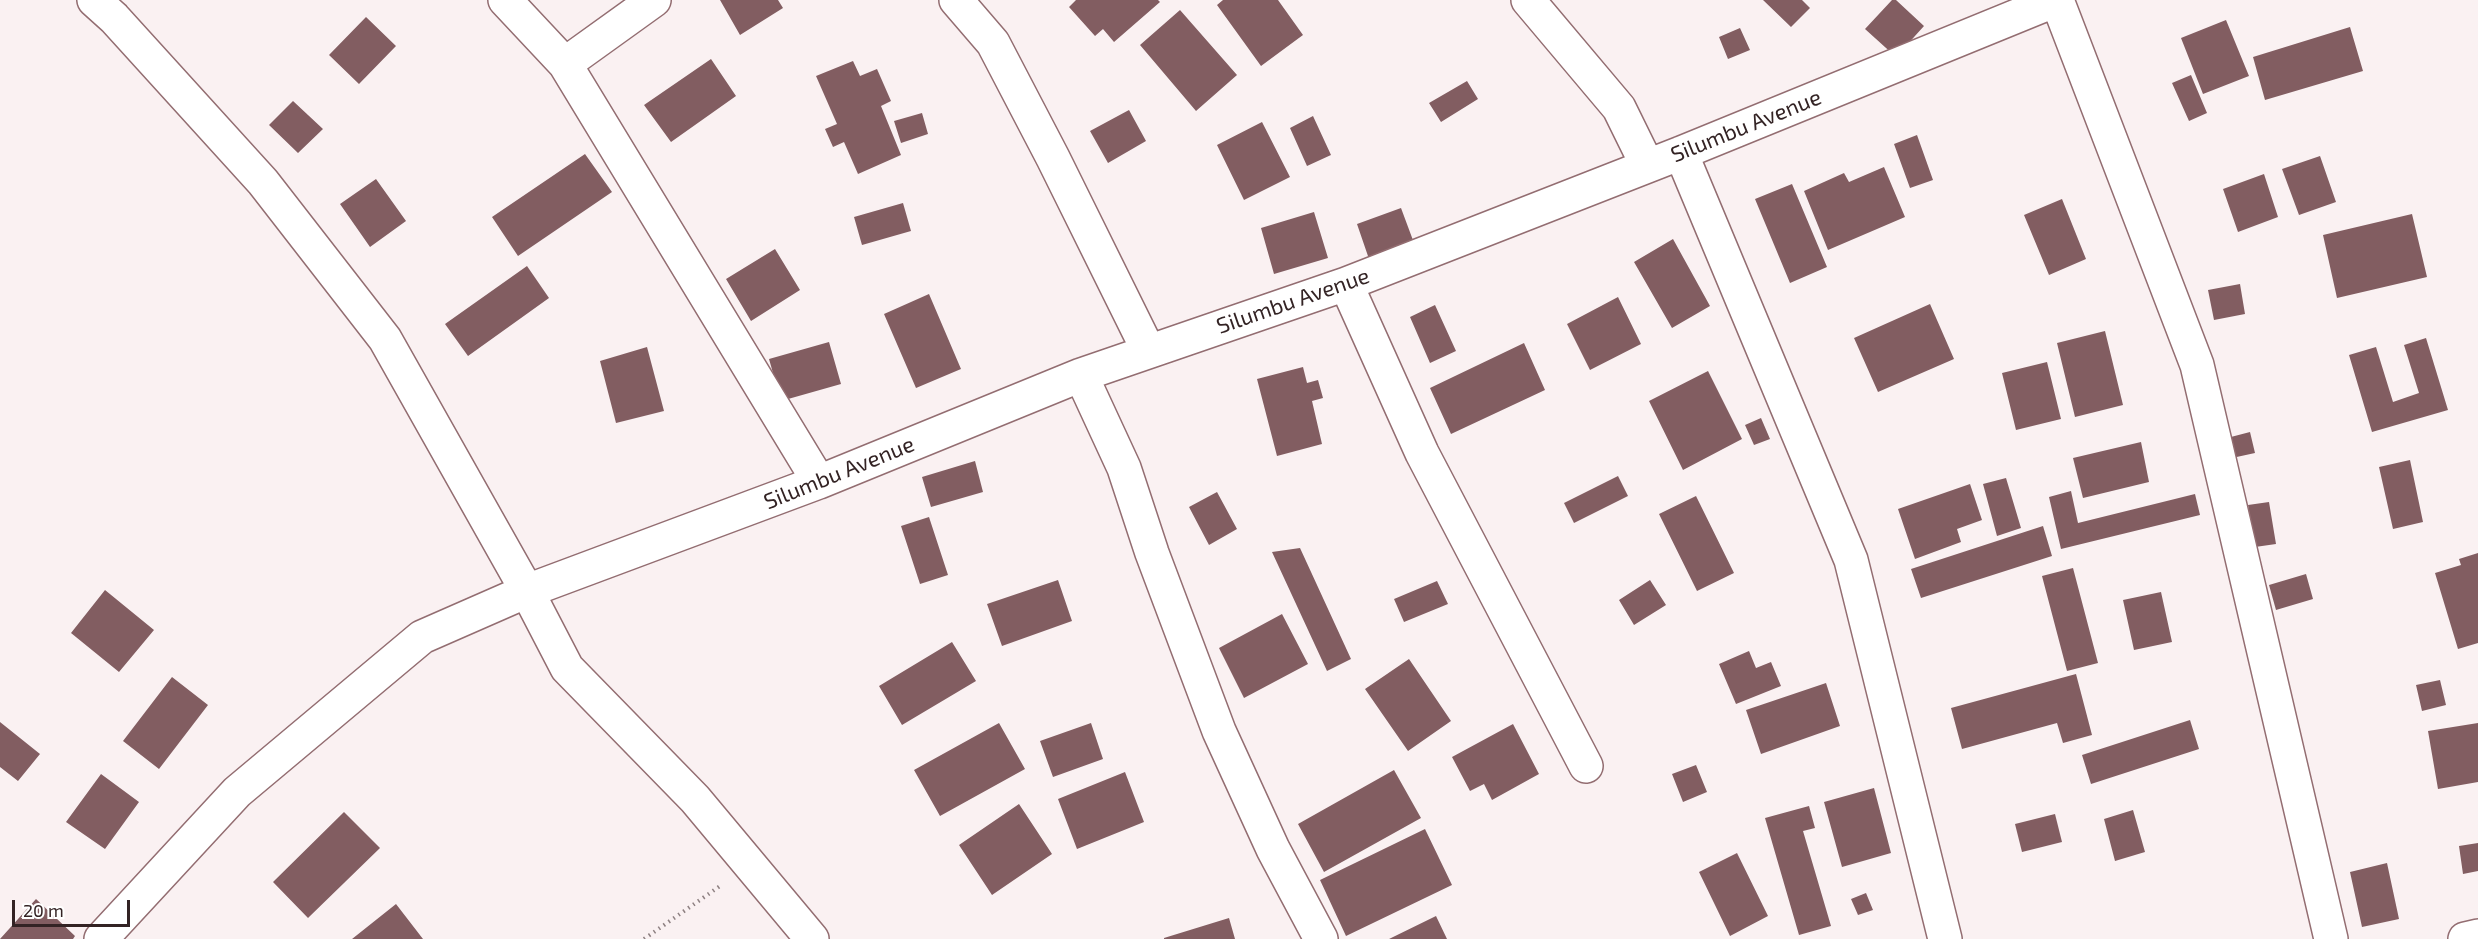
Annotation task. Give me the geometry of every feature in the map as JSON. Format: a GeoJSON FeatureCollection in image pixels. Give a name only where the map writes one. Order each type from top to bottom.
{"type":"FeatureCollection","features":[{"type":"Feature","properties":{"kind":"street"},"geometry":{"type":"LineString","coordinates":[[94,0],[114,18],[263,182],[385,339],[527,591],[567,668],[695,799],[812,939]]}},
{"type":"Feature","properties":{"kind":"street"},"geometry":{"type":"LineString","coordinates":[[505,0],[565,64],[819,482]]}},
{"type":"Feature","properties":{"kind":"street"},"geometry":{"type":"LineString","coordinates":[[565,64],[654,0]]}},
{"type":"Feature","properties":{"kind":"street"},"geometry":{"type":"LineString","coordinates":[[956,0],[993,43],[1148,350]]}},
{"type":"Feature","properties":{"kind":"street"},"geometry":{"type":"LineString","coordinates":[[1528,0],[1619,108],[1647,165]]}},
{"type":"Feature","properties":{"kind":"street"},"geometry":{"type":"LineString","coordinates":[[2057,0],[2197,365],[2331,939]]}},
{"type":"Feature","properties":{"kind":"street","name":"Silumbu Avenue"},"geometry":{"type":"LineString","coordinates":[[101,939],[237,792],[422,637],[527,591],[819,482],[1082,375],[1148,350],[1346,285],[1681,153],[2057,0]]}},
{"type":"Feature","properties":{"kind":"street"},"geometry":{"type":"LineString","coordinates":[[1681,153],[1851,560],[1945,939]]}},
{"type":"Feature","properties":{"kind":"street"},"geometry":{"type":"LineString","coordinates":[[1346,285],[1422,453],[1586,766]]}},
{"type":"Feature","properties":{"kind":"street"},"geometry":{"type":"LineString","coordinates":[[1082,375],[1124,468],[1152,553],[1219,731],[1273,849],[1321,939]]}},
{"type":"Feature","properties":{"kind":"street"},"geometry":{"type":"LineString","coordinates":[[2465,939],[2478,936]]}},
{"type":"Feature","properties":{"kind":"path"},"geometry":{"type":"LineString","coordinates":[[644,939],[750,865]]}},
{"type":"Feature","properties":{"kind":"building"},"geometry":{"type":"Polygon","coordinates":[[[720,0],[778,0],[783,8],[740,35],[720,0]]]}},
{"type":"Feature","properties":{"kind":"building"},"geometry":{"type":"Polygon","coordinates":[[[1076,0],[1158,0],[1160,2],[1114,42],[1103,29],[1095,36],[1069,7],[1076,0]]]}},
{"type":"Feature","properties":{"kind":"building"},"geometry":{"type":"Polygon","coordinates":[[[1223,0],[1278,0],[1303,35],[1261,66],[1217,5],[1223,0]]]}},
{"type":"Feature","properties":{"kind":"building"},"geometry":{"type":"Polygon","coordinates":[[[1763,0],[1802,0],[1810,8],[1791,27],[1763,0]]]}},
{"type":"Feature","properties":{"kind":"building"},"geometry":{"type":"Polygon","coordinates":[[[1892,0],[1896,0],[1924,26],[1896,57],[1865,29],[1892,0]]]}},
{"type":"Feature","properties":{"kind":"building"},"geometry":{"type":"Polygon","coordinates":[[[1180,10],[1237,75],[1196,111],[1140,45],[1180,10]]]}},
{"type":"Feature","properties":{"kind":"building"},"geometry":{"type":"Polygon","coordinates":[[[366,17],[396,46],[359,84],[329,55],[366,17]]]}},
{"type":"Feature","properties":{"kind":"building"},"geometry":{"type":"Polygon","coordinates":[[[2226,20],[2249,76],[2203,94],[2181,38],[2226,20]]]}},
{"type":"Feature","properties":{"kind":"building"},"geometry":{"type":"Polygon","coordinates":[[[2350,27],[2363,71],[2265,100],[2253,57],[2350,27]]]}},
{"type":"Feature","properties":{"kind":"building"},"geometry":{"type":"Polygon","coordinates":[[[1740,28],[1750,50],[1728,59],[1719,37],[1740,28]]]}},
{"type":"Feature","properties":{"kind":"building"},"geometry":{"type":"Polygon","coordinates":[[[711,59],[736,96],[671,142],[644,105],[711,59]]]}},
{"type":"Feature","properties":{"kind":"building"},"geometry":{"type":"Polygon","coordinates":[[[853,61],[860,76],[877,69],[891,101],[881,106],[901,155],[858,174],[844,142],[833,147],[825,129],[837,124],[816,76],[853,61]]]}},
{"type":"Feature","properties":{"kind":"building"},"geometry":{"type":"Polygon","coordinates":[[[2191,75],[2207,113],[2189,121],[2172,83],[2191,75]]]}},
{"type":"Feature","properties":{"kind":"building"},"geometry":{"type":"Polygon","coordinates":[[[1467,81],[1478,99],[1441,122],[1429,103],[1467,81]]]}},
{"type":"Feature","properties":{"kind":"building"},"geometry":{"type":"Polygon","coordinates":[[[293,101],[323,129],[298,153],[269,125],[293,101]]]}},
{"type":"Feature","properties":{"kind":"building"},"geometry":{"type":"Polygon","coordinates":[[[1129,110],[1146,141],[1108,163],[1090,131],[1129,110]]]}},
{"type":"Feature","properties":{"kind":"building"},"geometry":{"type":"Polygon","coordinates":[[[922,113],[928,134],[901,143],[894,121],[922,113]]]}},
{"type":"Feature","properties":{"kind":"building"},"geometry":{"type":"Polygon","coordinates":[[[1313,116],[1331,155],[1307,166],[1290,128],[1313,116]]]}},
{"type":"Feature","properties":{"kind":"building"},"geometry":{"type":"Polygon","coordinates":[[[1262,122],[1290,177],[1244,200],[1217,145],[1262,122]]]}},
{"type":"Feature","properties":{"kind":"building"},"geometry":{"type":"Polygon","coordinates":[[[1917,135],[1933,180],[1910,188],[1894,144],[1917,135]]]}},
{"type":"Feature","properties":{"kind":"building"},"geometry":{"type":"Polygon","coordinates":[[[585,154],[612,192],[518,256],[492,217],[585,154]]]}},
{"type":"Feature","properties":{"kind":"building"},"geometry":{"type":"Polygon","coordinates":[[[2320,156],[2336,202],[2299,215],[2282,169],[2320,156]]]}},
{"type":"Feature","properties":{"kind":"building"},"geometry":{"type":"Polygon","coordinates":[[[1884,167],[1905,217],[1828,250],[1804,191],[1844,173],[1849,182],[1884,167]]]}},
{"type":"Feature","properties":{"kind":"building"},"geometry":{"type":"Polygon","coordinates":[[[2264,174],[2278,217],[2238,232],[2223,189],[2264,174]]]}},
{"type":"Feature","properties":{"kind":"building"},"geometry":{"type":"Polygon","coordinates":[[[376,179],[406,221],[370,247],[340,204],[376,179]]]}},
{"type":"Feature","properties":{"kind":"building"},"geometry":{"type":"Polygon","coordinates":[[[1792,184],[1827,267],[1790,283],[1755,199],[1792,184]]]}},
{"type":"Feature","properties":{"kind":"building"},"geometry":{"type":"Polygon","coordinates":[[[2062,199],[2086,259],[2049,275],[2024,215],[2062,199]]]}},
{"type":"Feature","properties":{"kind":"building"},"geometry":{"type":"Polygon","coordinates":[[[903,203],[911,231],[862,245],[854,217],[903,203]]]}},
{"type":"Feature","properties":{"kind":"building"},"geometry":{"type":"Polygon","coordinates":[[[1401,208],[1414,243],[1369,259],[1357,224],[1401,208]]]}},
{"type":"Feature","properties":{"kind":"building"},"geometry":{"type":"Polygon","coordinates":[[[1314,212],[1328,258],[1274,274],[1261,228],[1314,212]]]}},
{"type":"Feature","properties":{"kind":"building"},"geometry":{"type":"Polygon","coordinates":[[[2412,214],[2427,277],[2337,298],[2323,235],[2412,214]]]}},
{"type":"Feature","properties":{"kind":"building"},"geometry":{"type":"Polygon","coordinates":[[[1673,239],[1710,306],[1672,328],[1634,262],[1673,239]]]}},
{"type":"Feature","properties":{"kind":"building"},"geometry":{"type":"Polygon","coordinates":[[[775,249],[800,290],[751,321],[726,279],[775,249]]]}},
{"type":"Feature","properties":{"kind":"building"},"geometry":{"type":"Polygon","coordinates":[[[527,266],[549,298],[468,356],[445,324],[527,266]]]}},
{"type":"Feature","properties":{"kind":"building"},"geometry":{"type":"Polygon","coordinates":[[[2240,284],[2245,314],[2214,320],[2208,290],[2240,284]]]}},
{"type":"Feature","properties":{"kind":"building"},"geometry":{"type":"Polygon","coordinates":[[[929,294],[961,369],[916,388],[884,314],[929,294]]]}},
{"type":"Feature","properties":{"kind":"building"},"geometry":{"type":"Polygon","coordinates":[[[1618,297],[1641,344],[1590,370],[1567,324],[1618,297]]]}},
{"type":"Feature","properties":{"kind":"building"},"geometry":{"type":"Polygon","coordinates":[[[1930,304],[1954,359],[1878,392],[1854,338],[1930,304]]]}},
{"type":"Feature","properties":{"kind":"building"},"geometry":{"type":"Polygon","coordinates":[[[1435,305],[1456,351],[1430,363],[1410,317],[1435,305]]]}},
{"type":"Feature","properties":{"kind":"building"},"geometry":{"type":"Polygon","coordinates":[[[2105,331],[2123,405],[2075,417],[2057,343],[2105,331]]]}},
{"type":"Feature","properties":{"kind":"building"},"geometry":{"type":"Polygon","coordinates":[[[2426,338],[2448,410],[2372,432],[2349,355],[2376,347],[2393,402],[2419,393],[2404,345],[2426,338]]]}},
{"type":"Feature","properties":{"kind":"building"},"geometry":{"type":"Polygon","coordinates":[[[829,342],[841,384],[781,401],[769,359],[829,342]]]}},
{"type":"Feature","properties":{"kind":"building"},"geometry":{"type":"Polygon","coordinates":[[[1524,343],[1545,390],[1451,434],[1430,388],[1524,343]]]}},
{"type":"Feature","properties":{"kind":"building"},"geometry":{"type":"Polygon","coordinates":[[[647,347],[664,411],[616,423],[600,361],[647,347]]]}},
{"type":"Feature","properties":{"kind":"building"},"geometry":{"type":"Polygon","coordinates":[[[2047,362],[2061,419],[2016,430],[2002,373],[2047,362]]]}},
{"type":"Feature","properties":{"kind":"building"},"geometry":{"type":"Polygon","coordinates":[[[1303,367],[1307,383],[1318,380],[1323,398],[1312,401],[1322,444],[1277,456],[1257,379],[1303,367]]]}},
{"type":"Feature","properties":{"kind":"building"},"geometry":{"type":"Polygon","coordinates":[[[1708,371],[1742,439],[1683,470],[1649,401],[1708,371]]]}},
{"type":"Feature","properties":{"kind":"building"},"geometry":{"type":"Polygon","coordinates":[[[1761,418],[1770,439],[1754,445],[1745,425],[1761,418]]]}},
{"type":"Feature","properties":{"kind":"building"},"geometry":{"type":"Polygon","coordinates":[[[2250,432],[2255,453],[2232,458],[2227,438],[2250,432]]]}},
{"type":"Feature","properties":{"kind":"building"},"geometry":{"type":"Polygon","coordinates":[[[2141,442],[2149,482],[2083,498],[2073,458],[2141,442]]]}},
{"type":"Feature","properties":{"kind":"building"},"geometry":{"type":"Polygon","coordinates":[[[2410,460],[2423,522],[2393,529],[2379,467],[2410,460]]]}},
{"type":"Feature","properties":{"kind":"building"},"geometry":{"type":"Polygon","coordinates":[[[975,461],[983,492],[931,507],[922,477],[975,461]]]}},
{"type":"Feature","properties":{"kind":"building"},"geometry":{"type":"Polygon","coordinates":[[[1618,476],[1628,496],[1574,523],[1564,503],[1618,476]]]}},
{"type":"Feature","properties":{"kind":"building"},"geometry":{"type":"Polygon","coordinates":[[[2006,478],[2021,528],[1997,536],[1983,484],[2006,478]]]}},
{"type":"Feature","properties":{"kind":"building"},"geometry":{"type":"Polygon","coordinates":[[[1970,484],[1982,520],[1957,529],[1961,542],[1915,559],[1898,509],[1970,484]]]}},
{"type":"Feature","properties":{"kind":"building"},"geometry":{"type":"Polygon","coordinates":[[[2071,491],[2078,523],[2195,494],[2200,515],[2061,549],[2049,497],[2071,491]]]}},
{"type":"Feature","properties":{"kind":"building"},"geometry":{"type":"Polygon","coordinates":[[[1217,492],[1237,529],[1209,545],[1189,507],[1217,492]]]}},
{"type":"Feature","properties":{"kind":"building"},"geometry":{"type":"Polygon","coordinates":[[[1696,496],[1734,573],[1697,591],[1659,514],[1696,496]]]}},
{"type":"Feature","properties":{"kind":"building"},"geometry":{"type":"Polygon","coordinates":[[[2269,502],[2276,544],[2255,547],[2248,505],[2269,502]]]}},
{"type":"Feature","properties":{"kind":"building"},"geometry":{"type":"Polygon","coordinates":[[[929,517],[948,575],[920,584],[901,526],[929,517]]]}},
{"type":"Feature","properties":{"kind":"building"},"geometry":{"type":"Polygon","coordinates":[[[2043,526],[2052,556],[1921,598],[1911,569],[2043,526]]]}},
{"type":"Feature","properties":{"kind":"building"},"geometry":{"type":"Polygon","coordinates":[[[1300,548],[1351,659],[1327,671],[1272,552],[1300,548]]]}},
{"type":"Feature","properties":{"kind":"building"},"geometry":{"type":"Polygon","coordinates":[[[2478,553],[2478,643],[2458,649],[2435,573],[2461,565],[2459,559],[2478,553]]]}},
{"type":"Feature","properties":{"kind":"building"},"geometry":{"type":"Polygon","coordinates":[[[2073,568],[2098,663],[2067,671],[2042,576],[2073,568]]]}},
{"type":"Feature","properties":{"kind":"building"},"geometry":{"type":"Polygon","coordinates":[[[2306,574],[2313,599],[2276,610],[2269,585],[2306,574]]]}},
{"type":"Feature","properties":{"kind":"building"},"geometry":{"type":"Polygon","coordinates":[[[1058,580],[1072,621],[1002,646],[987,604],[1058,580]]]}},
{"type":"Feature","properties":{"kind":"building"},"geometry":{"type":"Polygon","coordinates":[[[1650,580],[1666,605],[1634,625],[1619,600],[1650,580]]]}},
{"type":"Feature","properties":{"kind":"building"},"geometry":{"type":"Polygon","coordinates":[[[1437,581],[1448,604],[1404,622],[1394,599],[1437,581]]]}},
{"type":"Feature","properties":{"kind":"building"},"geometry":{"type":"Polygon","coordinates":[[[105,590],[154,630],[119,672],[71,633],[105,590]]]}},
{"type":"Feature","properties":{"kind":"building"},"geometry":{"type":"Polygon","coordinates":[[[2161,592],[2172,642],[2134,650],[2123,600],[2161,592]]]}},
{"type":"Feature","properties":{"kind":"building"},"geometry":{"type":"Polygon","coordinates":[[[1282,614],[1308,664],[1244,698],[1219,648],[1282,614]]]}},
{"type":"Feature","properties":{"kind":"building"},"geometry":{"type":"Polygon","coordinates":[[[952,642],[976,681],[902,725],[879,686],[952,642]]]}},
{"type":"Feature","properties":{"kind":"building"},"geometry":{"type":"Polygon","coordinates":[[[1749,651],[1756,668],[1771,662],[1781,686],[1736,704],[1719,664],[1749,651]]]}},
{"type":"Feature","properties":{"kind":"building"},"geometry":{"type":"Polygon","coordinates":[[[1409,659],[1451,721],[1408,751],[1365,689],[1409,659]]]}},
{"type":"Feature","properties":{"kind":"building"},"geometry":{"type":"Polygon","coordinates":[[[2076,674],[2092,735],[2063,743],[2057,723],[1962,749],[1951,708],[2076,674]]]}},
{"type":"Feature","properties":{"kind":"building"},"geometry":{"type":"Polygon","coordinates":[[[172,677],[208,705],[159,769],[123,741],[172,677]]]}},
{"type":"Feature","properties":{"kind":"building"},"geometry":{"type":"Polygon","coordinates":[[[2440,680],[2446,705],[2422,711],[2416,685],[2440,680]]]}},
{"type":"Feature","properties":{"kind":"building"},"geometry":{"type":"Polygon","coordinates":[[[1826,683],[1840,726],[1761,754],[1746,710],[1826,683]]]}},
{"type":"Feature","properties":{"kind":"building"},"geometry":{"type":"Polygon","coordinates":[[[2190,720],[2199,749],[2091,784],[2082,755],[2190,720]]]}},
{"type":"Feature","properties":{"kind":"building"},"geometry":{"type":"Polygon","coordinates":[[[0,722],[40,754],[18,781],[0,767],[0,722]]]}},
{"type":"Feature","properties":{"kind":"building"},"geometry":{"type":"Polygon","coordinates":[[[999,723],[1025,769],[940,816],[914,770],[999,723]]]}},
{"type":"Feature","properties":{"kind":"building"},"geometry":{"type":"Polygon","coordinates":[[[1091,723],[1103,759],[1053,777],[1040,741],[1091,723]]]}},
{"type":"Feature","properties":{"kind":"building"},"geometry":{"type":"Polygon","coordinates":[[[2478,723],[2478,782],[2438,789],[2428,731],[2478,723]]]}},
{"type":"Feature","properties":{"kind":"building"},"geometry":{"type":"Polygon","coordinates":[[[1513,724],[1539,774],[1492,800],[1484,784],[1470,791],[1452,757],[1513,724]]]}},
{"type":"Feature","properties":{"kind":"building"},"geometry":{"type":"Polygon","coordinates":[[[1696,765],[1707,792],[1683,802],[1672,774],[1696,765]]]}},
{"type":"Feature","properties":{"kind":"building"},"geometry":{"type":"Polygon","coordinates":[[[1394,770],[1421,818],[1324,872],[1298,824],[1394,770]]]}},
{"type":"Feature","properties":{"kind":"building"},"geometry":{"type":"Polygon","coordinates":[[[1125,772],[1144,822],[1077,849],[1058,799],[1125,772]]]}},
{"type":"Feature","properties":{"kind":"building"},"geometry":{"type":"Polygon","coordinates":[[[101,774],[139,802],[105,849],[66,822],[101,774]]]}},
{"type":"Feature","properties":{"kind":"building"},"geometry":{"type":"Polygon","coordinates":[[[1874,788],[1891,853],[1842,867],[1824,802],[1874,788]]]}},
{"type":"Feature","properties":{"kind":"building"},"geometry":{"type":"Polygon","coordinates":[[[1019,804],[1052,854],[992,895],[959,845],[1019,804]]]}},
{"type":"Feature","properties":{"kind":"building"},"geometry":{"type":"Polygon","coordinates":[[[1809,806],[1815,828],[1803,831],[1831,926],[1799,935],[1765,818],[1809,806]]]}},
{"type":"Feature","properties":{"kind":"building"},"geometry":{"type":"Polygon","coordinates":[[[2133,810],[2145,852],[2115,861],[2104,819],[2133,810]]]}},
{"type":"Feature","properties":{"kind":"building"},"geometry":{"type":"Polygon","coordinates":[[[344,812],[380,848],[308,918],[273,882],[344,812]]]}},
{"type":"Feature","properties":{"kind":"building"},"geometry":{"type":"Polygon","coordinates":[[[2055,814],[2062,842],[2022,852],[2015,824],[2055,814]]]}},
{"type":"Feature","properties":{"kind":"building"},"geometry":{"type":"Polygon","coordinates":[[[1425,829],[1452,885],[1346,936],[1320,880],[1425,829]]]}},
{"type":"Feature","properties":{"kind":"building"},"geometry":{"type":"Polygon","coordinates":[[[2478,843],[2478,871],[2463,874],[2459,846],[2478,843]]]}},
{"type":"Feature","properties":{"kind":"building"},"geometry":{"type":"Polygon","coordinates":[[[1737,853],[1768,916],[1730,936],[1699,872],[1737,853]]]}},
{"type":"Feature","properties":{"kind":"building"},"geometry":{"type":"Polygon","coordinates":[[[2387,863],[2399,919],[2362,927],[2350,872],[2387,863]]]}},
{"type":"Feature","properties":{"kind":"building"},"geometry":{"type":"Polygon","coordinates":[[[1866,893],[1873,910],[1858,915],[1851,899],[1866,893]]]}},
{"type":"Feature","properties":{"kind":"building"},"geometry":{"type":"Polygon","coordinates":[[[36,899],[75,936],[73,939],[0,939],[36,899]]]}},
{"type":"Feature","properties":{"kind":"building"},"geometry":{"type":"Polygon","coordinates":[[[396,904],[423,939],[352,939],[396,904]]]}},
{"type":"Feature","properties":{"kind":"building"},"geometry":{"type":"Polygon","coordinates":[[[1436,916],[1447,939],[1389,939],[1436,916]]]}},
{"type":"Feature","properties":{"kind":"building"},"geometry":{"type":"Polygon","coordinates":[[[1229,918],[1235,939],[1164,939],[1164,938],[1229,918]]]}}]}
